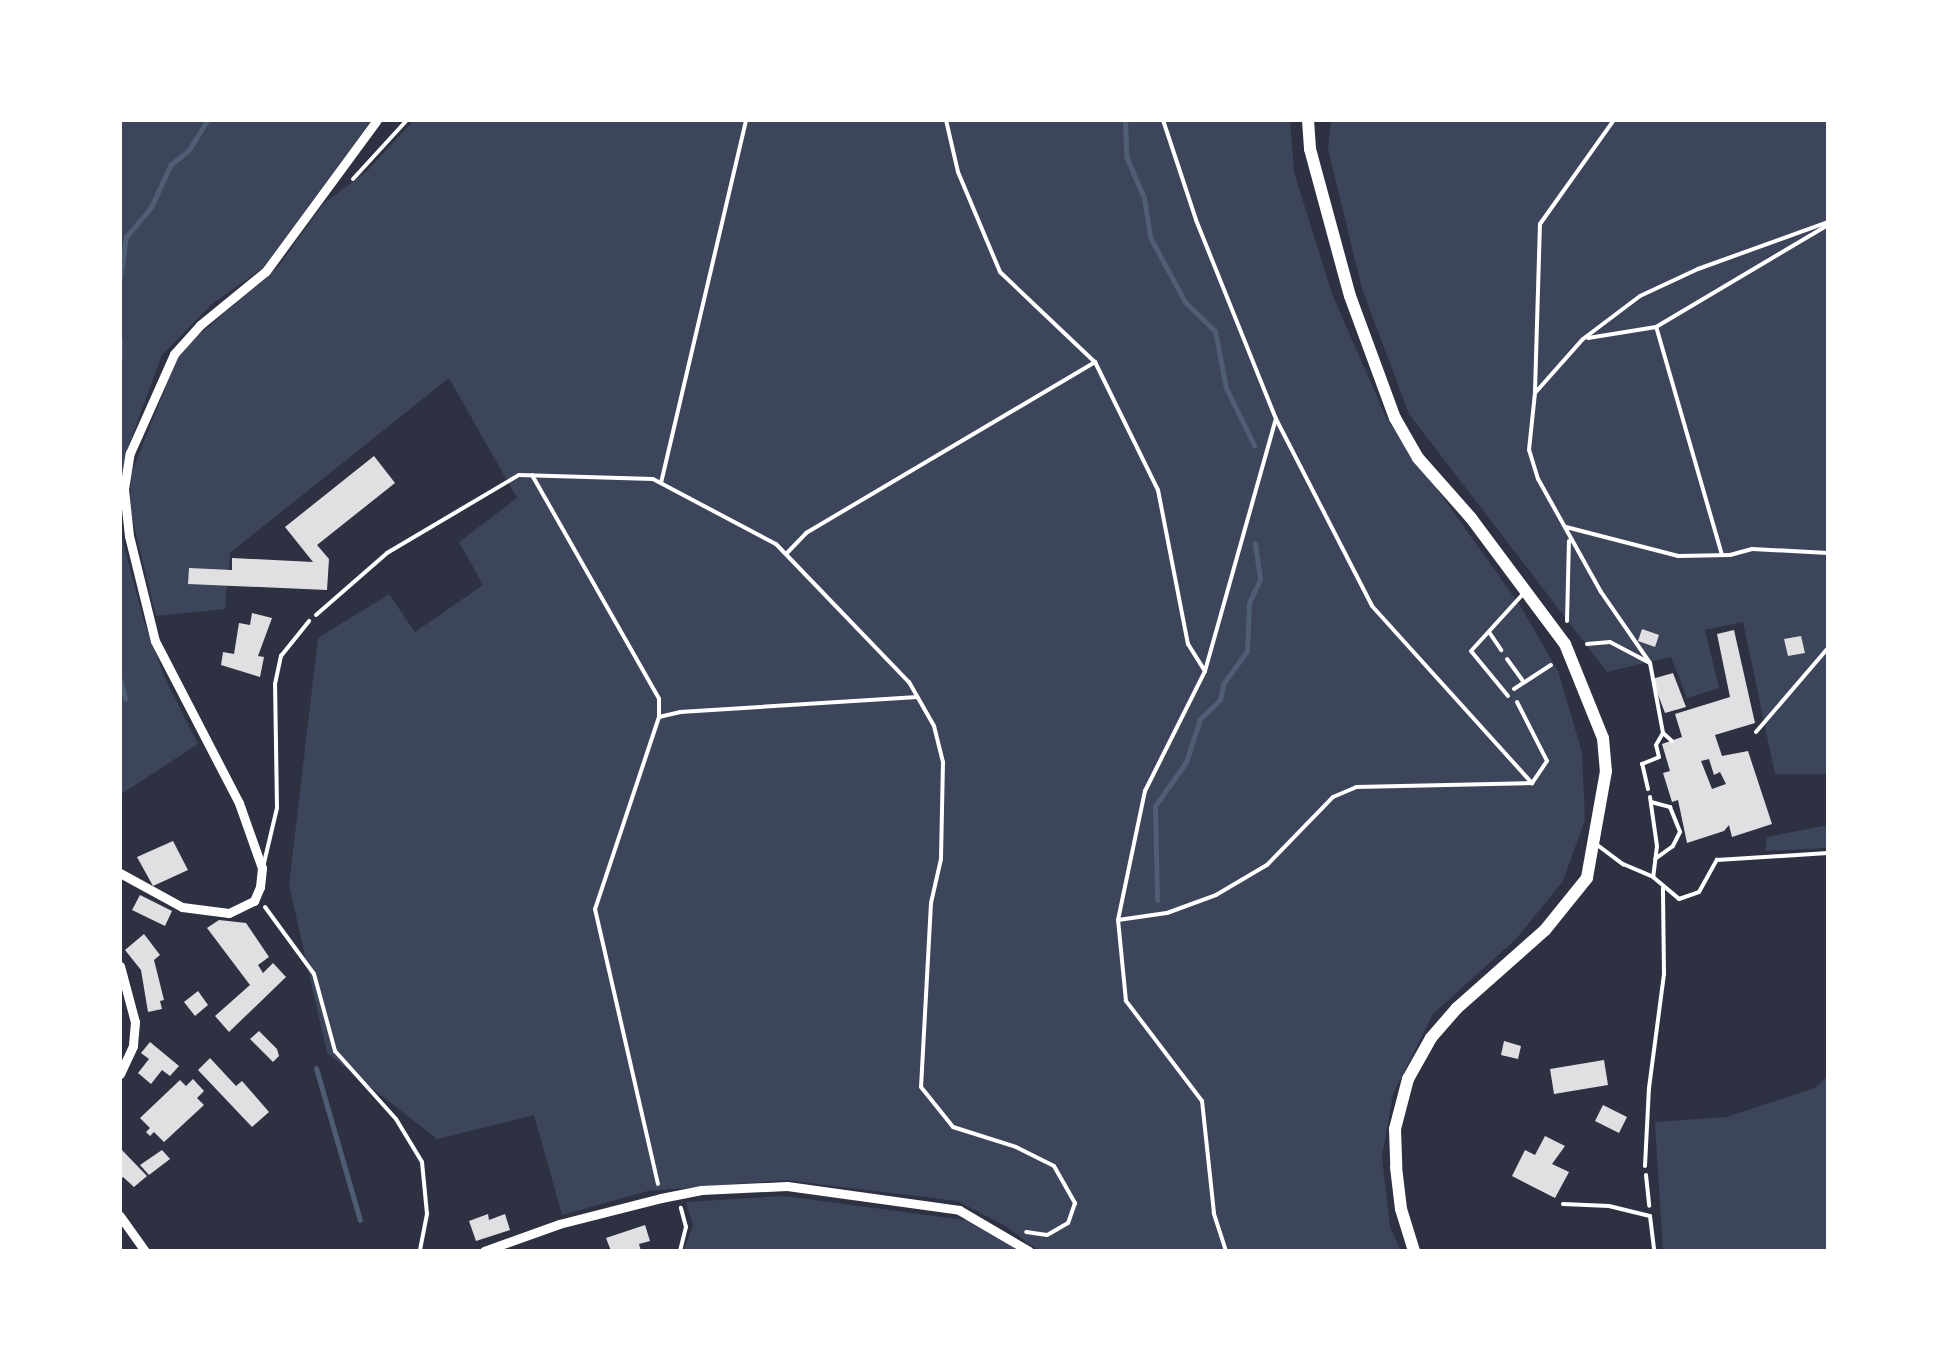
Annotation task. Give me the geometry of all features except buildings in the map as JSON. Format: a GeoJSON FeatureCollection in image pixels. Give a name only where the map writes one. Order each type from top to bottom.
{"type":"FeatureCollection","features":[{"type":"Feature","properties":{"kind":"main road"},"geometry":{"type":"LineString","coordinates":[[1308,120],[1310,149],[1350,296],[1395,418],[1418,458],[1564,644],[1604,738],[1606,772],[1587,878],[1545,930],[1457,1008],[1431,1038],[1408,1079],[1395,1129],[1401,1209],[1414,1251]]}},
{"type":"Feature","properties":{"kind":"street"},"geometry":{"type":"LineString","coordinates":[[120,873],[182,907],[229,914],[256,896],[262,868],[239,803],[156,641],[128,536],[124,489],[130,453],[174,354],[200,326],[266,272],[377,120]]}},
{"type":"Feature","properties":{"kind":"street"},"geometry":{"type":"LineString","coordinates":[[120,966],[135,1022],[133,1046],[120,1074]]}},
{"type":"Feature","properties":{"kind":"street"},"geometry":{"type":"LineString","coordinates":[[120,1042],[133,1046]]}},
{"type":"Feature","properties":{"kind":"street"},"geometry":{"type":"LineString","coordinates":[[484,1251],[657,1199],[787,1186],[959,1210],[1029,1251]]}},
{"type":"Feature","properties":{"kind":"street"},"geometry":{"type":"LineString","coordinates":[[120,1216],[145,1251]]}},
{"type":"Feature","properties":{"kind":"lane"},"geometry":{"type":"LineString","coordinates":[[1508,696],[1471,651],[1526,591]]}},
{"type":"Feature","properties":{"kind":"lane"},"geometry":{"type":"LineString","coordinates":[[262,868],[272,844],[278,808],[275,684],[281,656],[309,622]]}},
{"type":"Feature","properties":{"kind":"lane"},"geometry":{"type":"LineString","coordinates":[[1489,632],[1500,650]]}},
{"type":"Feature","properties":{"kind":"lane"},"geometry":{"type":"LineString","coordinates":[[1756,732],[1828,648]]}},
{"type":"Feature","properties":{"kind":"lane"},"geometry":{"type":"LineString","coordinates":[[1828,723],[1828,768]]}},
{"type":"Feature","properties":{"kind":"lane"},"geometry":{"type":"LineString","coordinates":[[1653,877],[1650,800],[1670,806],[1680,832],[1673,846],[1655,859]]}},
{"type":"Feature","properties":{"kind":"lane"},"geometry":{"type":"LineString","coordinates":[[1596,844],[1623,864],[1653,877],[1680,899],[1699,892],[1717,860],[1828,854]]}},
{"type":"Feature","properties":{"kind":"lane"},"geometry":{"type":"LineString","coordinates":[[1645,1166],[1649,1088],[1664,974],[1663,888]]}},
{"type":"Feature","properties":{"kind":"lane"},"geometry":{"type":"LineString","coordinates":[[1563,1204],[1608,1206],[1650,1216],[1654,1251]]}},
{"type":"Feature","properties":{"kind":"path"},"geometry":{"type":"LineString","coordinates":[[340,188],[407,120]]}},
{"type":"Feature","properties":{"kind":"path"},"geometry":{"type":"LineString","coordinates":[[661,483],[746,120]]}},
{"type":"Feature","properties":{"kind":"path"},"geometry":{"type":"LineString","coordinates":[[946,120],[958,172],[1000,272],[1095,362],[1158,490],[1188,644],[1205,671]]}},
{"type":"Feature","properties":{"kind":"path"},"geometry":{"type":"LineString","coordinates":[[1163,120],[1196,220],[1276,419],[1372,606],[1532,783]]}},
{"type":"Feature","properties":{"kind":"path"},"geometry":{"type":"LineString","coordinates":[[1614,120],[1540,224],[1535,393],[1529,450],[1538,478],[1569,536],[1650,663],[1663,733],[1656,745],[1659,758],[1642,764],[1650,800]]}},
{"type":"Feature","properties":{"kind":"path"},"geometry":{"type":"LineString","coordinates":[[1535,393],[1583,339],[1640,296],[1698,269],[1828,223]]}},
{"type":"Feature","properties":{"kind":"path"},"geometry":{"type":"LineString","coordinates":[[1583,339],[1656,327],[1828,223]]}},
{"type":"Feature","properties":{"kind":"path"},"geometry":{"type":"LineString","coordinates":[[1656,327],[1722,555]]}},
{"type":"Feature","properties":{"kind":"path"},"geometry":{"type":"LineString","coordinates":[[786,553],[806,533],[1095,362]]}},
{"type":"Feature","properties":{"kind":"path"},"geometry":{"type":"LineString","coordinates":[[1226,1251],[1214,1213],[1202,1101],[1126,1001],[1118,920],[1145,791],[1205,671],[1276,419]]}},
{"type":"Feature","properties":{"kind":"path"},"geometry":{"type":"LineString","coordinates":[[309,622],[388,553],[519,475],[635,478],[661,483],[786,553],[910,682],[934,726],[943,762],[941,860],[931,903],[922,1087],[953,1127],[1016,1147],[1054,1166],[1075,1202],[1068,1222],[1047,1235],[994,1228]]}},
{"type":"Feature","properties":{"kind":"path"},"geometry":{"type":"LineString","coordinates":[[532,475],[659,699],[658,718],[596,909],[657,1199]]}},
{"type":"Feature","properties":{"kind":"path"},"geometry":{"type":"LineString","coordinates":[[1566,527],[1678,556],[1752,550],[1828,554]]}},
{"type":"Feature","properties":{"kind":"path"},"geometry":{"type":"LineString","coordinates":[[1564,644],[1569,536]]}},
{"type":"Feature","properties":{"kind":"path"},"geometry":{"type":"LineString","coordinates":[[1587,644],[1610,642],[1650,663]]}},
{"type":"Feature","properties":{"kind":"path"},"geometry":{"type":"LineString","coordinates":[[1500,650],[1522,680],[1552,665]]}},
{"type":"Feature","properties":{"kind":"path"},"geometry":{"type":"LineString","coordinates":[[1508,696],[1524,708],[1547,761],[1532,783]]}},
{"type":"Feature","properties":{"kind":"path"},"geometry":{"type":"LineString","coordinates":[[658,718],[680,712],[918,697]]}},
{"type":"Feature","properties":{"kind":"path"},"geometry":{"type":"LineString","coordinates":[[1663,733],[1672,740]]}},
{"type":"Feature","properties":{"kind":"path"},"geometry":{"type":"LineString","coordinates":[[1118,920],[1167,912],[1216,894],[1267,865],[1333,797],[1356,787],[1532,783]]}},
{"type":"Feature","properties":{"kind":"path"},"geometry":{"type":"LineString","coordinates":[[256,896],[314,974],[335,1051],[396,1119],[422,1162],[427,1214],[420,1251]]}},
{"type":"Feature","properties":{"kind":"path"},"geometry":{"type":"LineString","coordinates":[[1645,1166],[1650,1216]]}},
{"type":"Feature","properties":{"kind":"path"},"geometry":{"type":"LineString","coordinates":[[673,1196],[684,1214],[686,1227],[680,1251]]}},
{"type":"Feature","properties":{"kind":"shaded area"},"geometry":{"type":"Polygon","coordinates":[[[120,120],[372,120],[263,268],[213,303],[162,355],[130,442],[121,486],[122,538],[143,618],[165,678],[198,744],[120,795],[120,120]]]}},
{"type":"Feature","properties":{"kind":"shaded area"},"geometry":{"type":"Polygon","coordinates":[[[414,120],[1290,120],[1294,172],[1332,294],[1386,417],[1521,607],[1558,671],[1582,752],[1585,820],[1563,881],[1516,939],[1433,1014],[1393,1094],[1382,1157],[1390,1227],[1401,1251],[1039,1251],[1004,1225],[957,1201],[786,1180],[648,1191],[562,1215],[534,1115],[437,1139],[327,1053],[289,885],[318,638],[389,594],[415,632],[483,585],[459,542],[517,498],[449,378],[230,553],[225,609],[156,616],[130,510],[131,474],[180,351],[277,268],[323,204],[367,171],[414,120]]]}},
{"type":"Feature","properties":{"kind":"shaded area"},"geometry":{"type":"Polygon","coordinates":[[[1331,120],[1828,120],[1828,774],[1775,774],[1743,622],[1705,630],[1719,688],[1687,698],[1671,657],[1607,672],[1409,414],[1362,289],[1328,149],[1331,120]]]}},
{"type":"Feature","properties":{"kind":"shaded area"},"geometry":{"type":"Polygon","coordinates":[[[1828,825],[1828,848],[1765,851],[1767,837],[1828,825]]]}},
{"type":"Feature","properties":{"kind":"shaded area"},"geometry":{"type":"Polygon","coordinates":[[[1828,1076],[1828,1251],[1663,1251],[1655,1122],[1726,1117],[1815,1088],[1828,1076]]]}},
{"type":"Feature","properties":{"kind":"shaded area"},"geometry":{"type":"Polygon","coordinates":[[[784,1196],[972,1221],[1019,1251],[683,1251],[693,1226],[686,1202],[784,1196]]]}},
{"type":"Feature","properties":{"kind":"waterway"},"geometry":{"type":"LineString","coordinates":[[120,278],[126,237],[151,207],[171,164],[188,151],[207,120]]}},
{"type":"Feature","properties":{"kind":"waterway"},"geometry":{"type":"LineString","coordinates":[[1125,120],[1126,156],[1144,198],[1150,237],[1185,302],[1215,331],[1226,388],[1254,445]]}},
{"type":"Feature","properties":{"kind":"waterway"},"geometry":{"type":"LineString","coordinates":[[120,339],[120,358]]}},
{"type":"Feature","properties":{"kind":"waterway"},"geometry":{"type":"LineString","coordinates":[[1157,900],[1155,806],[1186,762],[1200,719],[1220,700],[1223,684],[1247,651],[1249,603],[1260,579],[1255,543]]}},
{"type":"Feature","properties":{"kind":"waterway"},"geometry":{"type":"LineString","coordinates":[[120,679],[125,698]]}},
{"type":"Feature","properties":{"kind":"waterway"},"geometry":{"type":"LineString","coordinates":[[316,1068],[360,1220]]}}]}
